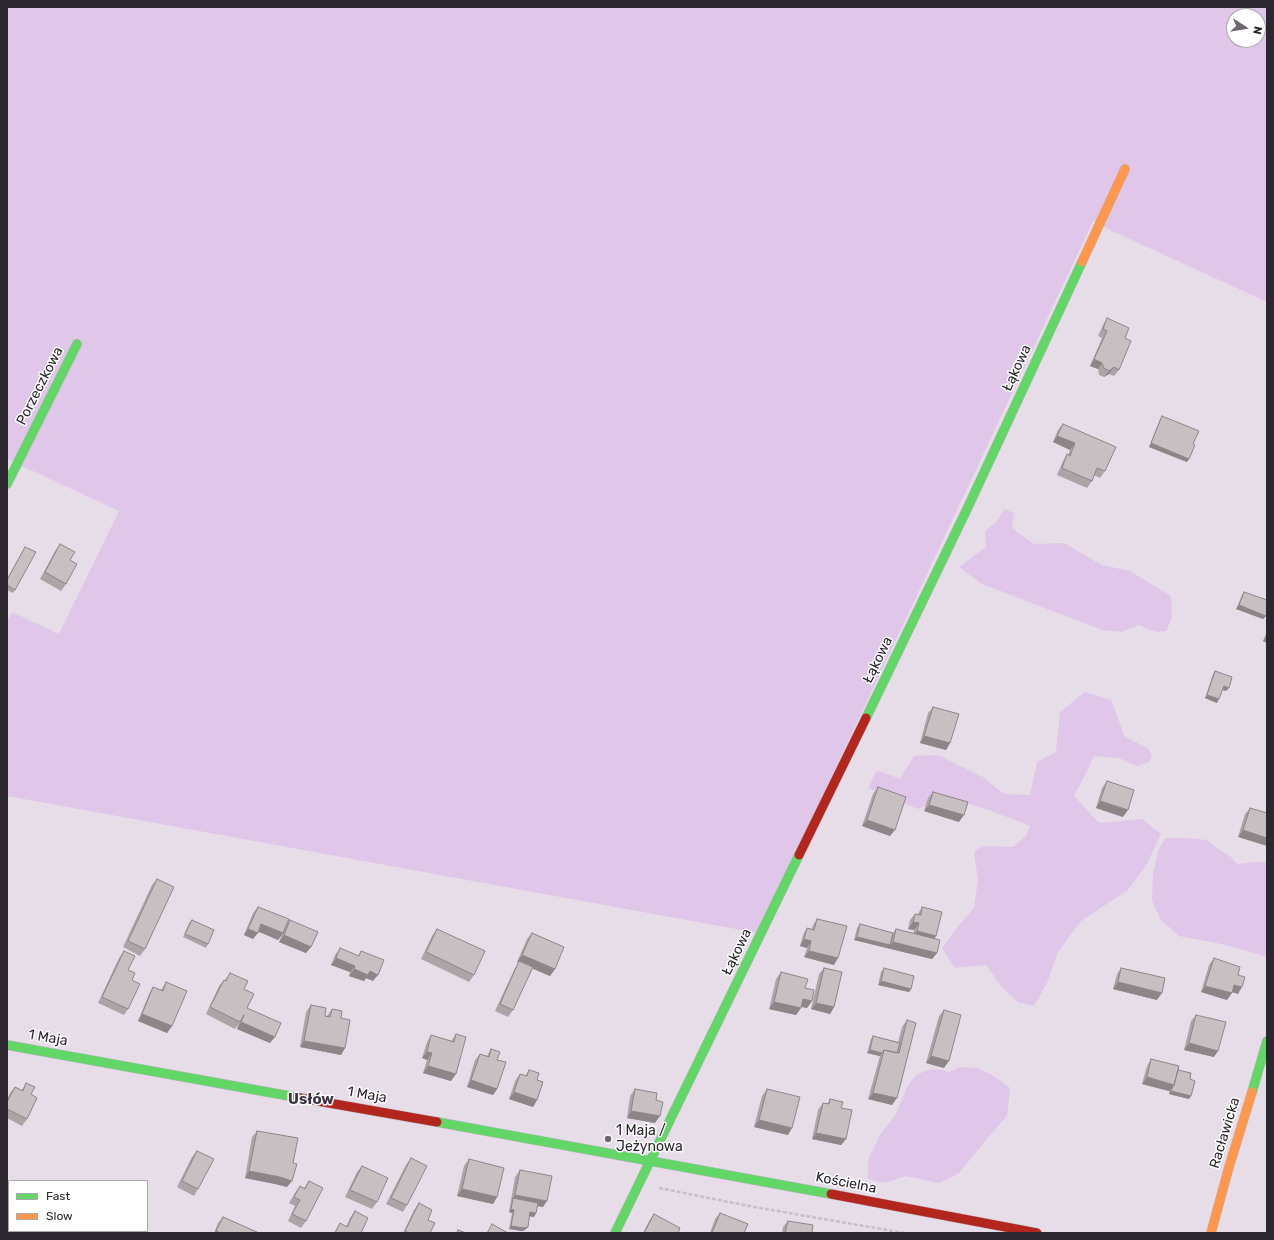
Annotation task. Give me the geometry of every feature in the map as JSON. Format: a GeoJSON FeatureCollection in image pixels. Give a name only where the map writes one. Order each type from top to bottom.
{"type":"FeatureCollection","features":[{"type":"Feature","properties":{"kind":"street","name":"Łąkowa"},"geometry":{"type":"LineString","coordinates":[[615,1233],[968,507],[1125,169]]}},
{"type":"Feature","properties":{"kind":"street","name":"Porzeczkowa"},"geometry":{"type":"LineString","coordinates":[[7,484],[77,344]]}},
{"type":"Feature","properties":{"kind":"street","name":"Racławicka"},"geometry":{"type":"LineString","coordinates":[[1211,1233],[1267,1041]]}},
{"type":"Feature","properties":{"kind":"street","name":"1 Maja"},"geometry":{"type":"LineString","coordinates":[[7,1045],[651,1161]]}},
{"type":"Feature","properties":{"kind":"street","name":"Kościelna"},"geometry":{"type":"LineString","coordinates":[[651,1161],[1037,1233]]}},
{"type":"Feature","properties":{"kind":"path"},"geometry":{"type":"LineString","coordinates":[[639,1184],[904,1233]]}},
{"type":"Feature","properties":{"kind":"shaded area"},"geometry":{"type":"Polygon","coordinates":[[[7,7],[1267,7],[1267,302],[1093,221],[758,933],[7,796],[7,621],[12,612],[59,634],[119,511],[7,459],[7,7]]]}},
{"type":"Feature","properties":{"kind":"shaded area"},"geometry":{"type":"Polygon","coordinates":[[[1005,509],[1014,513],[1012,528],[1034,544],[1064,543],[1102,565],[1130,571],[1171,596],[1172,618],[1166,631],[1156,632],[1139,625],[1121,632],[1102,630],[982,584],[959,567],[986,547],[985,531],[996,522],[1005,509]]]}},
{"type":"Feature","properties":{"kind":"shaded area"},"geometry":{"type":"Polygon","coordinates":[[[1085,692],[1111,700],[1125,737],[1149,749],[1152,757],[1149,762],[1137,766],[1119,758],[1094,756],[1074,796],[1099,823],[1142,819],[1161,834],[1147,864],[1128,890],[1081,921],[1058,952],[1047,983],[1034,1006],[1018,1002],[1001,986],[986,965],[955,968],[942,948],[974,908],[978,880],[974,852],[983,846],[1013,847],[1026,836],[1030,826],[989,810],[947,797],[918,809],[868,788],[877,770],[900,779],[914,756],[938,755],[983,777],[1004,794],[1030,795],[1037,762],[1056,752],[1060,712],[1085,692]]]}},
{"type":"Feature","properties":{"kind":"shaded area"},"geometry":{"type":"Polygon","coordinates":[[[1165,838],[1207,840],[1231,857],[1237,864],[1267,862],[1267,957],[1217,943],[1179,936],[1161,920],[1152,901],[1153,874],[1158,851],[1165,838]]]}},
{"type":"Feature","properties":{"kind":"shaded area"},"geometry":{"type":"Polygon","coordinates":[[[959,1067],[977,1068],[994,1076],[1010,1088],[1007,1116],[959,1173],[939,1183],[906,1176],[885,1183],[868,1179],[868,1160],[880,1135],[896,1114],[908,1085],[916,1075],[927,1070],[937,1069],[950,1072],[959,1067]]]}},
{"type":"Feature","properties":{"kind":"building"},"geometry":{"type":"Polygon","coordinates":[[[1107,318],[1129,328],[1125,338],[1131,341],[1119,370],[1114,367],[1109,371],[1104,368],[1102,363],[1094,359],[1107,331],[1103,329],[1107,318]]]}},
{"type":"Feature","properties":{"kind":"building"},"geometry":{"type":"Polygon","coordinates":[[[1162,416],[1199,431],[1193,444],[1195,445],[1189,459],[1151,443],[1162,416]]]}},
{"type":"Feature","properties":{"kind":"building"},"geometry":{"type":"Polygon","coordinates":[[[1063,424],[1116,447],[1105,471],[1097,468],[1092,481],[1062,468],[1067,454],[1070,456],[1075,443],[1057,436],[1063,424]]]}},
{"type":"Feature","properties":{"kind":"building"},"geometry":{"type":"Polygon","coordinates":[[[60,544],[75,552],[70,560],[77,564],[66,584],[45,572],[60,544]]]}},
{"type":"Feature","properties":{"kind":"building"},"geometry":{"type":"Polygon","coordinates":[[[25,547],[36,552],[15,590],[7,585],[7,580],[25,547]]]}},
{"type":"Feature","properties":{"kind":"building"},"geometry":{"type":"Polygon","coordinates":[[[1244,592],[1267,600],[1266,616],[1239,605],[1244,592]]]}},
{"type":"Feature","properties":{"kind":"building"},"geometry":{"type":"Polygon","coordinates":[[[1215,671],[1232,677],[1229,688],[1224,686],[1219,699],[1207,695],[1215,671]]]}},
{"type":"Feature","properties":{"kind":"building"},"geometry":{"type":"Polygon","coordinates":[[[933,707],[959,714],[950,743],[924,736],[933,707]]]}},
{"type":"Feature","properties":{"kind":"building"},"geometry":{"type":"Polygon","coordinates":[[[1107,781],[1134,790],[1128,810],[1100,801],[1107,781]]]}},
{"type":"Feature","properties":{"kind":"building"},"geometry":{"type":"Polygon","coordinates":[[[878,787],[906,797],[895,830],[867,820],[878,787]]]}},
{"type":"Feature","properties":{"kind":"building"},"geometry":{"type":"Polygon","coordinates":[[[933,792],[968,802],[964,815],[929,805],[933,792]]]}},
{"type":"Feature","properties":{"kind":"building"},"geometry":{"type":"Polygon","coordinates":[[[1250,808],[1267,813],[1267,838],[1243,830],[1250,808]]]}},
{"type":"Feature","properties":{"kind":"building"},"geometry":{"type":"Polygon","coordinates":[[[157,879],[174,887],[145,949],[128,941],[157,879]]]}},
{"type":"Feature","properties":{"kind":"building"},"geometry":{"type":"Polygon","coordinates":[[[258,907],[289,919],[283,933],[261,924],[258,933],[248,929],[258,907]]]}},
{"type":"Feature","properties":{"kind":"building"},"geometry":{"type":"Polygon","coordinates":[[[922,907],[942,912],[936,936],[917,931],[919,923],[913,922],[915,914],[921,915],[922,907]]]}},
{"type":"Feature","properties":{"kind":"building"},"geometry":{"type":"Polygon","coordinates":[[[817,919],[847,926],[838,958],[809,951],[811,941],[804,939],[807,928],[814,930],[817,919]]]}},
{"type":"Feature","properties":{"kind":"building"},"geometry":{"type":"Polygon","coordinates":[[[192,920],[214,930],[208,944],[185,934],[192,920]]]}},
{"type":"Feature","properties":{"kind":"building"},"geometry":{"type":"Polygon","coordinates":[[[290,920],[318,932],[311,947],[284,935],[290,920]]]}},
{"type":"Feature","properties":{"kind":"building"},"geometry":{"type":"Polygon","coordinates":[[[860,924],[893,933],[890,945],[857,937],[860,924]]]}},
{"type":"Feature","properties":{"kind":"building"},"geometry":{"type":"Polygon","coordinates":[[[437,929],[485,951],[474,975],[426,952],[437,929]]]}},
{"type":"Feature","properties":{"kind":"building"},"geometry":{"type":"Polygon","coordinates":[[[896,929],[940,940],[937,953],[893,942],[896,929]]]}},
{"type":"Feature","properties":{"kind":"building"},"geometry":{"type":"Polygon","coordinates":[[[532,933],[564,947],[555,969],[522,955],[532,933]]]}},
{"type":"Feature","properties":{"kind":"building"},"geometry":{"type":"Polygon","coordinates":[[[340,948],[359,956],[361,951],[384,960],[378,975],[370,971],[368,975],[354,969],[355,966],[336,958],[340,948]]]}},
{"type":"Feature","properties":{"kind":"building"},"geometry":{"type":"Polygon","coordinates":[[[124,951],[135,956],[128,970],[135,973],[132,980],[140,984],[128,1009],[102,997],[124,951]]]}},
{"type":"Feature","properties":{"kind":"building"},"geometry":{"type":"Polygon","coordinates":[[[1214,958],[1240,967],[1238,975],[1245,977],[1242,987],[1234,985],[1232,993],[1205,986],[1214,958]]]}},
{"type":"Feature","properties":{"kind":"building"},"geometry":{"type":"Polygon","coordinates":[[[519,961],[533,967],[513,1010],[500,1004],[519,961]]]}},
{"type":"Feature","properties":{"kind":"building"},"geometry":{"type":"Polygon","coordinates":[[[824,968],[842,972],[834,1007],[816,1003],[824,968]]]}},
{"type":"Feature","properties":{"kind":"building"},"geometry":{"type":"Polygon","coordinates":[[[884,968],[914,976],[911,989],[881,981],[884,968]]]}},
{"type":"Feature","properties":{"kind":"building"},"geometry":{"type":"Polygon","coordinates":[[[1121,968],[1165,978],[1162,993],[1118,982],[1121,968]]]}},
{"type":"Feature","properties":{"kind":"building"},"geometry":{"type":"Polygon","coordinates":[[[781,972],[808,979],[805,988],[814,990],[812,1001],[803,999],[801,1008],[774,1002],[781,972]]]}},
{"type":"Feature","properties":{"kind":"building"},"geometry":{"type":"Polygon","coordinates":[[[230,973],[248,981],[244,989],[254,994],[247,1008],[281,1023],[275,1037],[241,1022],[244,1015],[240,1022],[210,1007],[224,980],[226,981],[230,973]]]}},
{"type":"Feature","properties":{"kind":"building"},"geometry":{"type":"Polygon","coordinates":[[[166,982],[187,991],[172,1026],[142,1014],[153,987],[163,991],[166,982]]]}},
{"type":"Feature","properties":{"kind":"building"},"geometry":{"type":"Polygon","coordinates":[[[311,1005],[326,1008],[325,1016],[330,1017],[332,1009],[342,1011],[341,1018],[350,1020],[345,1048],[304,1041],[311,1005]]]}},
{"type":"Feature","properties":{"kind":"building"},"geometry":{"type":"Polygon","coordinates":[[[944,1010],[961,1015],[949,1061],[931,1056],[944,1010]]]}},
{"type":"Feature","properties":{"kind":"building"},"geometry":{"type":"Polygon","coordinates":[[[1196,1015],[1226,1022],[1218,1051],[1189,1043],[1196,1015]]]}},
{"type":"Feature","properties":{"kind":"building"},"geometry":{"type":"Polygon","coordinates":[[[907,1020],[916,1023],[897,1098],[873,1093],[884,1050],[899,1053],[907,1020]]]}},
{"type":"Feature","properties":{"kind":"building"},"geometry":{"type":"Polygon","coordinates":[[[456,1034],[466,1037],[456,1074],[428,1066],[432,1053],[427,1052],[431,1035],[454,1042],[456,1034]]]}},
{"type":"Feature","properties":{"kind":"building"},"geometry":{"type":"Polygon","coordinates":[[[873,1036],[900,1043],[897,1053],[884,1050],[882,1053],[870,1050],[873,1036]]]}},
{"type":"Feature","properties":{"kind":"building"},"geometry":{"type":"Polygon","coordinates":[[[491,1049],[500,1052],[497,1060],[506,1062],[497,1089],[471,1080],[480,1054],[489,1057],[491,1049]]]}},
{"type":"Feature","properties":{"kind":"building"},"geometry":{"type":"Polygon","coordinates":[[[1151,1059],[1179,1066],[1174,1085],[1147,1077],[1151,1059]]]}},
{"type":"Feature","properties":{"kind":"building"},"geometry":{"type":"Polygon","coordinates":[[[529,1070],[539,1073],[537,1080],[543,1082],[537,1100],[514,1092],[520,1074],[527,1076],[529,1070]]]}},
{"type":"Feature","properties":{"kind":"building"},"geometry":{"type":"Polygon","coordinates":[[[1178,1070],[1191,1073],[1190,1079],[1195,1081],[1191,1096],[1171,1091],[1178,1070]]]}},
{"type":"Feature","properties":{"kind":"building"},"geometry":{"type":"Polygon","coordinates":[[[26,1083],[35,1087],[31,1094],[37,1098],[27,1119],[7,1109],[7,1102],[15,1087],[23,1091],[26,1083]]]}},
{"type":"Feature","properties":{"kind":"building"},"geometry":{"type":"Polygon","coordinates":[[[635,1089],[657,1093],[656,1100],[663,1102],[660,1116],[631,1111],[635,1089]]]}},
{"type":"Feature","properties":{"kind":"building"},"geometry":{"type":"Polygon","coordinates":[[[767,1089],[800,1097],[792,1128],[759,1120],[767,1089]]]}},
{"type":"Feature","properties":{"kind":"building"},"geometry":{"type":"Polygon","coordinates":[[[830,1099],[843,1102],[841,1108],[852,1110],[846,1139],[816,1133],[823,1103],[829,1104],[830,1099]]]}},
{"type":"Feature","properties":{"kind":"building"},"geometry":{"type":"Polygon","coordinates":[[[257,1131],[298,1138],[293,1163],[297,1164],[292,1181],[249,1171],[257,1131]]]}},
{"type":"Feature","properties":{"kind":"building"},"geometry":{"type":"Polygon","coordinates":[[[197,1151],[214,1159],[198,1189],[182,1181],[197,1151]]]}},
{"type":"Feature","properties":{"kind":"building"},"geometry":{"type":"Polygon","coordinates":[[[411,1158],[427,1166],[407,1205],[391,1198],[411,1158]]]}},
{"type":"Feature","properties":{"kind":"building"},"geometry":{"type":"Polygon","coordinates":[[[469,1159],[504,1168],[497,1197],[462,1189],[469,1159]]]}},
{"type":"Feature","properties":{"kind":"building"},"geometry":{"type":"Polygon","coordinates":[[[362,1166],[388,1178],[377,1202],[350,1190],[362,1166]]]}},
{"type":"Feature","properties":{"kind":"building"},"geometry":{"type":"Polygon","coordinates":[[[520,1170],[552,1176],[547,1201],[515,1195],[520,1170]]]}},
{"type":"Feature","properties":{"kind":"building"},"geometry":{"type":"Polygon","coordinates":[[[309,1181],[323,1188],[306,1221],[292,1214],[300,1200],[294,1197],[300,1186],[305,1189],[309,1181]]]}},
{"type":"Feature","properties":{"kind":"building"},"geometry":{"type":"Polygon","coordinates":[[[513,1198],[538,1203],[536,1213],[530,1212],[528,1227],[524,1228],[511,1226],[514,1210],[511,1209],[513,1198]]]}},
{"type":"Feature","properties":{"kind":"building"},"geometry":{"type":"Polygon","coordinates":[[[419,1203],[432,1210],[428,1220],[435,1223],[430,1233],[409,1233],[405,1231],[419,1203]]]}},
{"type":"Feature","properties":{"kind":"building"},"geometry":{"type":"Polygon","coordinates":[[[355,1211],[368,1218],[361,1233],[335,1233],[340,1223],[347,1227],[355,1211]]]}},
{"type":"Feature","properties":{"kind":"building"},"geometry":{"type":"Polygon","coordinates":[[[720,1213],[748,1224],[744,1233],[712,1233],[720,1213]]]}},
{"type":"Feature","properties":{"kind":"building"},"geometry":{"type":"Polygon","coordinates":[[[654,1214],[680,1228],[678,1233],[644,1233],[654,1214]]]}},
{"type":"Feature","properties":{"kind":"building"},"geometry":{"type":"Polygon","coordinates":[[[223,1217],[259,1233],[220,1233],[216,1231],[223,1217]]]}},
{"type":"Feature","properties":{"kind":"building"},"geometry":{"type":"Polygon","coordinates":[[[788,1221],[813,1225],[812,1233],[785,1233],[788,1221]]]}},
{"type":"Feature","properties":{"kind":"building"},"geometry":{"type":"Polygon","coordinates":[[[492,1224],[508,1233],[487,1233],[492,1224]]]}},
{"type":"Feature","properties":{"kind":"building"},"geometry":{"type":"Polygon","coordinates":[[[458,1230],[466,1233],[457,1233],[458,1230]]]}},
{"type":"Feature","properties":{"kind":"traffic: fast"},"geometry":{"type":"LineString","coordinates":[[866,718],[968,507],[1082,262]]}},
{"type":"Feature","properties":{"kind":"traffic: fast"},"geometry":{"type":"LineString","coordinates":[[7,484],[77,344]]}},
{"type":"Feature","properties":{"kind":"traffic: fast"},"geometry":{"type":"LineString","coordinates":[[615,1233],[799,855]]}},
{"type":"Feature","properties":{"kind":"traffic: fast"},"geometry":{"type":"LineString","coordinates":[[1252,1092],[1267,1041]]}},
{"type":"Feature","properties":{"kind":"traffic: fast"},"geometry":{"type":"LineString","coordinates":[[7,1045],[295,1097]]}},
{"type":"Feature","properties":{"kind":"traffic: fast"},"geometry":{"type":"LineString","coordinates":[[437,1122],[831,1194]]}},
{"type":"Feature","properties":{"kind":"traffic: slow"},"geometry":{"type":"LineString","coordinates":[[1082,262],[1125,169]]}},
{"type":"Feature","properties":{"kind":"traffic: slow"},"geometry":{"type":"LineString","coordinates":[[1211,1233],[1252,1092]]}},
{"type":"Feature","properties":{"kind":"traffic: jam"},"geometry":{"type":"LineString","coordinates":[[799,855],[866,718]]}},
{"type":"Feature","properties":{"kind":"traffic: jam"},"geometry":{"type":"LineString","coordinates":[[295,1097],[437,1122]]}},
{"type":"Feature","properties":{"kind":"traffic: jam"},"geometry":{"type":"LineString","coordinates":[[831,1194],[1037,1233]]}},
{"type":"Feature","properties":{"kind":"place","name":"1 Maja / Jeżynowa"},"geometry":{"type":"Point","coordinates":[608,1139]}},
{"type":"Feature","properties":{"kind":"district","name":"Usłów"},"geometry":{"type":"Point","coordinates":[311,1100]}}]}
